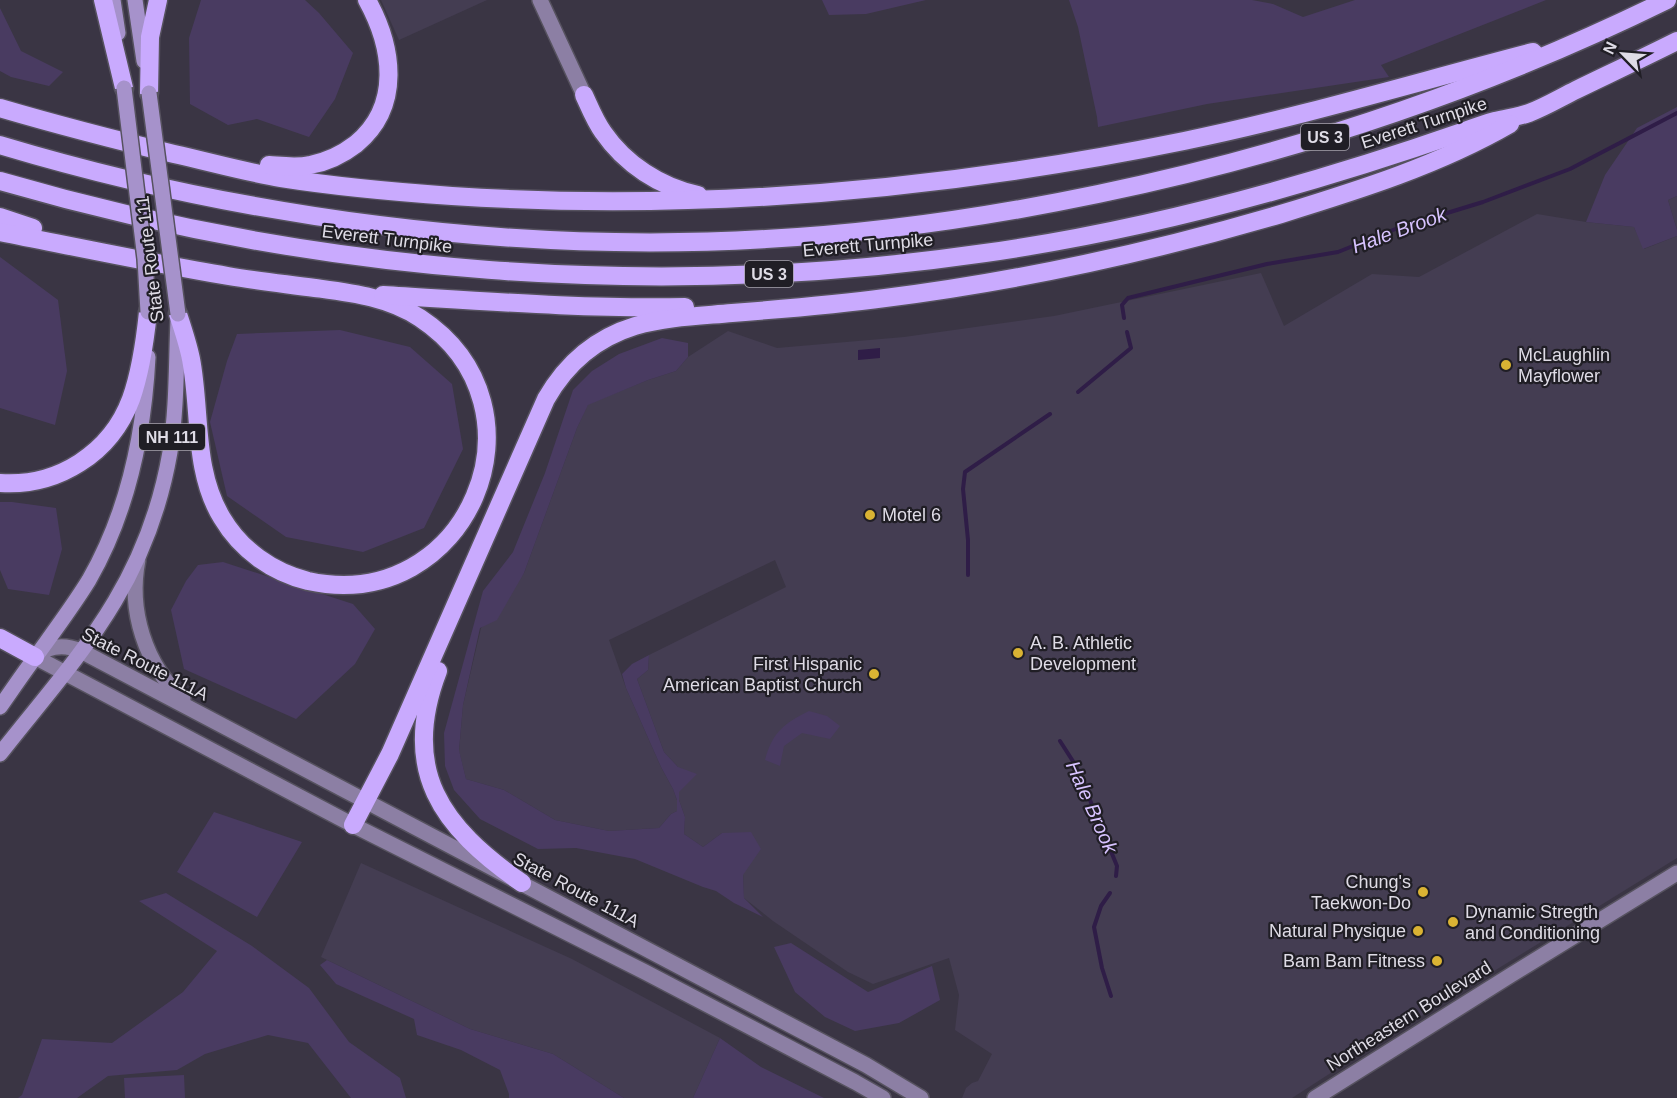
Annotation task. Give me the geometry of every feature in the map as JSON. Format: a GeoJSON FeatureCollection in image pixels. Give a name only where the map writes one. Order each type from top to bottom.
{"type":"FeatureCollection","features":[{"type":"Feature","properties":{"kind":"highway"},"geometry":{"type":"LineString","coordinates":[[103,0],[124,88]]}},
{"type":"Feature","properties":{"kind":"highway"},"geometry":{"type":"LineString","coordinates":[[149,93],[150,37],[158,0]]}},
{"type":"Feature","properties":{"kind":"highway"},"geometry":{"type":"LineString","coordinates":[[188,157],[282,166],[309,166],[335,157],[360,140],[370,129],[382,108],[387,95],[389,79],[383,36],[367,0]]}},
{"type":"Feature","properties":{"kind":"highway","name":"Everett Turnpike"},"geometry":{"type":"LineString","coordinates":[[0,145],[193,194],[381,225],[572,240],[667,242],[786,238],[904,227],[999,214],[1121,190],[1278,151],[1414,108],[1504,74],[1667,0]]}},
{"type":"Feature","properties":{"kind":"highway"},"geometry":{"type":"LineString","coordinates":[[1,109],[96,135],[258,174],[285,178],[408,192],[488,198],[637,202],[723,199],[908,184],[1124,153],[1269,122],[1592,36]]}},
{"type":"Feature","properties":{"kind":"highway","name":"Everett Turnpike"},"geometry":{"type":"LineString","coordinates":[[0,182],[85,205],[272,245],[460,268],[650,277],[746,275],[842,269],[937,260],[1032,246],[1219,207],[1311,182],[1492,121],[1527,114],[1677,41]]}},
{"type":"Feature","properties":{"kind":"highway"},"geometry":{"type":"LineString","coordinates":[[584,95],[599,126],[621,153],[638,168],[655,179],[680,190],[723,199]]}},
{"type":"Feature","properties":{"kind":"highway"},"geometry":{"type":"LineString","coordinates":[[353,825],[390,754],[546,399],[558,380],[574,362],[585,352],[611,336],[637,326],[663,320],[843,303],[929,292],[1034,274],[1162,246],[1255,222],[1346,193],[1478,142],[1527,114]]}},
{"type":"Feature","properties":{"kind":"highway"},"geometry":{"type":"LineString","coordinates":[[0,217],[75,242],[153,262]]}},
{"type":"Feature","properties":{"kind":"highway"},"geometry":{"type":"LineString","coordinates":[[0,232],[238,278],[355,293],[645,308],[843,303]]}},
{"type":"Feature","properties":{"kind":"highway"},"geometry":{"type":"LineString","coordinates":[[178,314],[191,359],[208,486],[213,502],[230,530],[257,557],[271,567],[289,575],[326,584],[362,584],[388,578],[408,569],[435,550],[457,528],[477,494],[486,460],[487,439],[486,418],[477,386],[467,366],[447,340],[421,318],[401,307],[381,299],[355,293]]}},
{"type":"Feature","properties":{"kind":"highway"},"geometry":{"type":"LineString","coordinates":[[0,483],[30,482],[57,475],[83,461],[104,444],[123,416],[132,397],[142,355],[148,312]]}},
{"type":"Feature","properties":{"kind":"highway"},"geometry":{"type":"LineString","coordinates":[[521,454],[432,688],[423,731],[428,773],[443,807],[455,824],[479,849],[522,884]]}},
{"type":"Feature","properties":{"kind":"highway"},"geometry":{"type":"LineString","coordinates":[[0,638],[35,657]]}},
{"type":"Feature","properties":{"kind":"main road","name":"State Route 111"},"geometry":{"type":"LineString","coordinates":[[0,707],[90,578],[109,540],[125,496],[135,463],[142,425],[147,366],[148,312],[145,259],[113,0]]}},
{"type":"Feature","properties":{"kind":"main road","name":"State Route 111"},"geometry":{"type":"LineString","coordinates":[[0,753],[81,651],[115,602],[139,555],[154,514],[170,454],[176,400],[178,314],[135,0]]}},
{"type":"Feature","properties":{"kind":"main road"},"geometry":{"type":"LineString","coordinates":[[540,0],[584,95]]}},
{"type":"Feature","properties":{"kind":"main road"},"geometry":{"type":"LineString","coordinates":[[139,555],[135,576],[135,597],[139,621],[150,657],[168,685],[188,703],[213,720]]}},
{"type":"Feature","properties":{"kind":"main road","name":"State Route 111A"},"geometry":{"type":"LineString","coordinates":[[35,657],[57,646],[67,646],[81,651],[866,1065],[921,1098]]}},
{"type":"Feature","properties":{"kind":"main road"},"geometry":{"type":"LineString","coordinates":[[35,657],[353,825],[645,972],[883,1098]]}},
{"type":"Feature","properties":{"kind":"main road","name":"Northeastern Boulevard"},"geometry":{"type":"LineString","coordinates":[[1315,1098],[1677,873]]}},
{"type":"Feature","properties":{"kind":"shaded area"},"geometry":{"type":"Polygon","coordinates":[[[201,0],[305,0],[353,53],[335,99],[309,137],[257,119],[228,125],[190,104],[189,38],[201,0]]]}},
{"type":"Feature","properties":{"kind":"shaded area"},"geometry":{"type":"Polygon","coordinates":[[[381,0],[487,0],[399,40],[381,0]]]}},
{"type":"Feature","properties":{"kind":"shaded area"},"geometry":{"type":"Polygon","coordinates":[[[822,0],[926,0],[866,14],[829,15],[822,0]]]}},
{"type":"Feature","properties":{"kind":"shaded area"},"geometry":{"type":"Polygon","coordinates":[[[1069,0],[1252,0],[1273,4],[1303,17],[1355,0],[1546,0],[1381,65],[1389,77],[1207,104],[1098,127],[1078,27],[1069,0]]]}},
{"type":"Feature","properties":{"kind":"shaded area"},"geometry":{"type":"Polygon","coordinates":[[[0,8],[21,51],[63,72],[49,86],[11,77],[0,71],[0,8]]]}},
{"type":"Feature","properties":{"kind":"shaded area"},"geometry":{"type":"Polygon","coordinates":[[[1677,107],[1677,196],[1668,200],[1677,236],[1643,249],[1634,227],[1586,222],[1605,175],[1637,128],[1677,107]]]}},
{"type":"Feature","properties":{"kind":"shaded area"},"geometry":{"type":"Polygon","coordinates":[[[1677,196],[1677,230],[1668,200],[1677,196]]]}},
{"type":"Feature","properties":{"kind":"shaded area"},"geometry":{"type":"Polygon","coordinates":[[[1537,214],[1634,227],[1644,249],[1677,236],[1677,858],[1292,1098],[962,1098],[966,1088],[978,1081],[992,1054],[955,1030],[959,995],[949,958],[873,984],[848,972],[773,921],[744,898],[743,875],[722,833],[703,847],[684,834],[685,817],[679,800],[678,767],[664,752],[637,679],[648,670],[649,655],[786,587],[775,560],[609,640],[626,688],[677,800],[677,811],[671,814],[659,828],[609,831],[555,820],[504,790],[466,779],[459,751],[463,705],[481,628],[524,573],[588,404],[676,371],[688,357],[728,331],[777,348],[904,337],[1054,316],[1261,273],[1284,326],[1372,274],[1419,277],[1537,214]]]}},
{"type":"Feature","properties":{"kind":"shaded area"},"geometry":{"type":"Polygon","coordinates":[[[0,257],[58,300],[67,371],[55,425],[0,408],[0,257]]]}},
{"type":"Feature","properties":{"kind":"shaded area"},"geometry":{"type":"Polygon","coordinates":[[[340,330],[410,347],[452,384],[463,449],[424,528],[363,552],[286,537],[227,496],[210,422],[237,334],[340,330]]]}},
{"type":"Feature","properties":{"kind":"shaded area"},"geometry":{"type":"Polygon","coordinates":[[[662,338],[688,343],[688,357],[676,371],[588,405],[577,428],[524,573],[497,620],[480,628],[463,705],[459,750],[466,779],[504,790],[555,820],[609,831],[659,828],[671,814],[677,811],[677,800],[626,688],[622,674],[632,664],[649,655],[648,670],[637,679],[664,752],[678,767],[697,774],[679,792],[679,800],[685,817],[684,834],[703,847],[722,833],[751,832],[761,849],[743,875],[744,898],[763,917],[716,891],[635,859],[576,848],[538,849],[480,819],[454,790],[445,766],[444,733],[483,591],[513,552],[545,473],[573,390],[592,371],[619,354],[662,338]]]}},
{"type":"Feature","properties":{"kind":"shaded area"},"geometry":{"type":"Polygon","coordinates":[[[880,348],[880,358],[858,360],[858,350],[880,348]]]}},
{"type":"Feature","properties":{"kind":"shaded area"},"geometry":{"type":"Polygon","coordinates":[[[0,502],[56,508],[62,549],[49,595],[8,589],[0,570],[0,502]]]}},
{"type":"Feature","properties":{"kind":"shaded area"},"geometry":{"type":"Polygon","coordinates":[[[223,562],[353,604],[375,629],[355,664],[296,719],[184,669],[171,610],[186,581],[198,565],[223,562]]]}},
{"type":"Feature","properties":{"kind":"shaded area"},"geometry":{"type":"Polygon","coordinates":[[[809,711],[827,716],[840,726],[830,739],[802,733],[784,746],[780,766],[765,760],[771,743],[780,730],[809,711]]]}},
{"type":"Feature","properties":{"kind":"shaded area"},"geometry":{"type":"Polygon","coordinates":[[[214,812],[302,842],[257,917],[177,872],[214,812]]]}},
{"type":"Feature","properties":{"kind":"shaded area"},"geometry":{"type":"Polygon","coordinates":[[[361,863],[572,959],[720,1038],[693,1098],[624,1098],[553,1054],[470,1029],[321,957],[361,863]]]}},
{"type":"Feature","properties":{"kind":"shaded area"},"geometry":{"type":"Polygon","coordinates":[[[166,893],[252,946],[309,988],[349,1042],[400,1078],[406,1098],[351,1098],[308,1043],[268,1035],[205,1054],[177,1070],[108,1076],[77,1098],[18,1098],[22,1095],[42,1039],[112,1043],[183,992],[217,951],[139,901],[166,893]]]}},
{"type":"Feature","properties":{"kind":"shaded area"},"geometry":{"type":"Polygon","coordinates":[[[791,943],[868,992],[932,966],[940,1000],[899,1023],[855,1031],[825,1017],[795,992],[774,947],[791,943]]]}},
{"type":"Feature","properties":{"kind":"shaded area"},"geometry":{"type":"Polygon","coordinates":[[[327,960],[470,1029],[553,1054],[624,1098],[509,1098],[500,1070],[461,1050],[417,1035],[414,1019],[336,984],[320,965],[327,960]]]}},
{"type":"Feature","properties":{"kind":"shaded area"},"geometry":{"type":"Polygon","coordinates":[[[720,1038],[761,1067],[824,1098],[693,1098],[720,1038]]]}},
{"type":"Feature","properties":{"kind":"shaded area"},"geometry":{"type":"Polygon","coordinates":[[[184,1075],[185,1098],[125,1098],[124,1078],[184,1075]]]}},
{"type":"Feature","properties":{"kind":"waterway","name":"Hale Brook"},"geometry":{"type":"LineString","coordinates":[[1124,318],[1122,305],[1128,298],[1267,264],[1338,252],[1398,228],[1483,202],[1570,169],[1677,113]]}},
{"type":"Feature","properties":{"kind":"waterway","name":"Hale Brook"},"geometry":{"type":"LineString","coordinates":[[1078,392],[1131,348],[1127,332]]}},
{"type":"Feature","properties":{"kind":"waterway","name":"Hale Brook"},"geometry":{"type":"LineString","coordinates":[[968,575],[968,540],[963,489],[965,472],[1050,414]]}},
{"type":"Feature","properties":{"kind":"waterway","name":"Hale Brook"},"geometry":{"type":"LineString","coordinates":[[1060,741],[1076,766],[1117,866],[1116,876]]}},
{"type":"Feature","properties":{"kind":"waterway","name":"Hale Brook"},"geometry":{"type":"LineString","coordinates":[[1110,893],[1101,906],[1094,927],[1102,968],[1111,996]]}},
{"type":"Feature","properties":{"kind":"place","name":"McLaughlin Mayflower"},"geometry":{"type":"Point","coordinates":[1506,365]}},
{"type":"Feature","properties":{"kind":"place","name":"Motel 6"},"geometry":{"type":"Point","coordinates":[870,515]}},
{"type":"Feature","properties":{"kind":"place","name":"A. B. Athletic Development"},"geometry":{"type":"Point","coordinates":[1018,653]}},
{"type":"Feature","properties":{"kind":"place","name":"First Hispanic American Baptist Church"},"geometry":{"type":"Point","coordinates":[874,674]}},
{"type":"Feature","properties":{"kind":"place","name":"Chung's Taekwon-Do"},"geometry":{"type":"Point","coordinates":[1423,892]}},
{"type":"Feature","properties":{"kind":"place","name":"Dynamic Stregth and Conditioning"},"geometry":{"type":"Point","coordinates":[1453,922]}},
{"type":"Feature","properties":{"kind":"place","name":"Natural Physique"},"geometry":{"type":"Point","coordinates":[1418,931]}},
{"type":"Feature","properties":{"kind":"place","name":"Bam Bam Fitness"},"geometry":{"type":"Point","coordinates":[1437,961]}}]}
